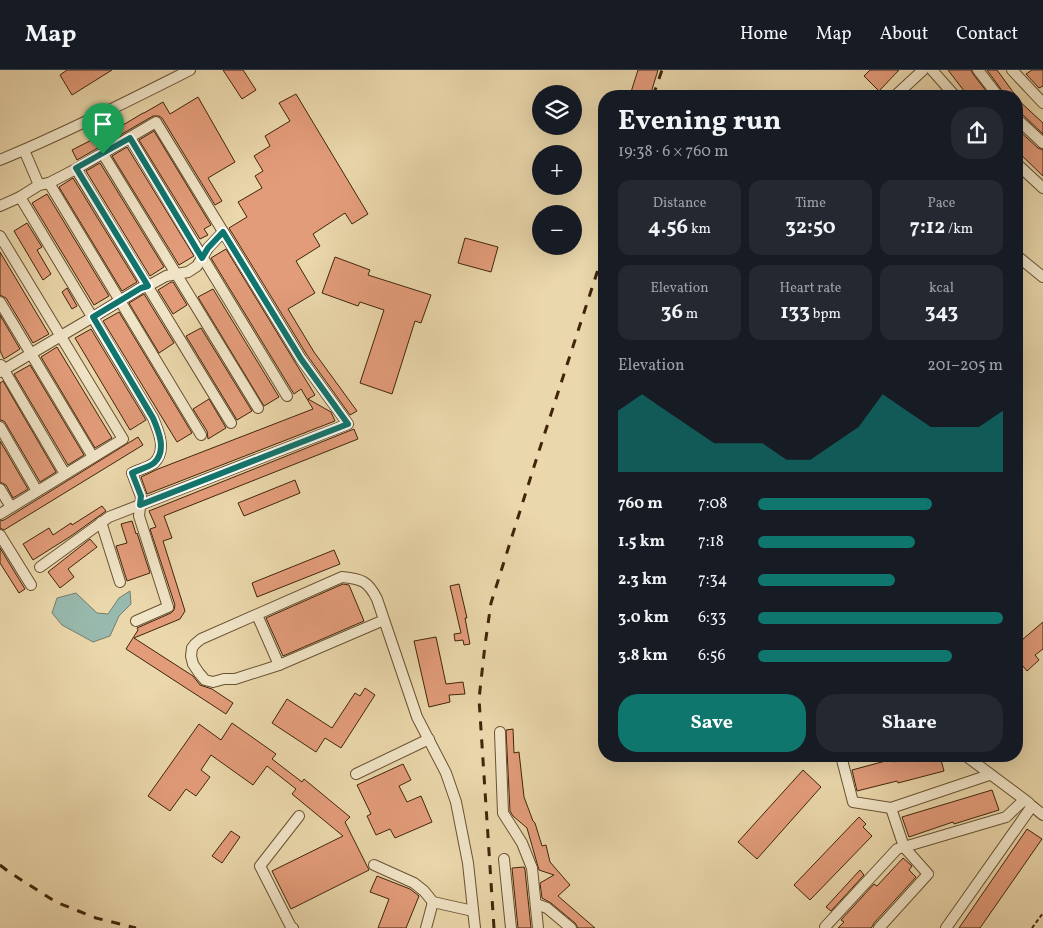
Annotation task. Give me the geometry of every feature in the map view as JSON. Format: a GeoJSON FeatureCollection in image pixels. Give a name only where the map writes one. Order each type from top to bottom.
{"type":"FeatureCollection","features":[{"type":"Feature","properties":{"kind":"street"},"geometry":{"type":"LineString","coordinates":[[0,160],[114,108],[190,70]]}},
{"type":"Feature","properties":{"kind":"street"},"geometry":{"type":"LineString","coordinates":[[900,90],[922,70]]}},
{"type":"Feature","properties":{"kind":"street"},"geometry":{"type":"LineString","coordinates":[[932,70],[950,90]]}},
{"type":"Feature","properties":{"kind":"street"},"geometry":{"type":"LineString","coordinates":[[978,70],[993,90]]}},
{"type":"Feature","properties":{"kind":"street"},"geometry":{"type":"LineString","coordinates":[[1017,72],[1041,99]]}},
{"type":"Feature","properties":{"kind":"street"},"geometry":{"type":"LineString","coordinates":[[0,206],[103,154],[156,122],[301,359],[348,424],[109,517],[40,566]]}},
{"type":"Feature","properties":{"kind":"street"},"geometry":{"type":"LineString","coordinates":[[1023,124],[1043,143]]}},
{"type":"Feature","properties":{"kind":"street"},"geometry":{"type":"LineString","coordinates":[[130,138],[287,396]]}},
{"type":"Feature","properties":{"kind":"street"},"geometry":{"type":"LineString","coordinates":[[24,150],[120,301],[201,435]]}},
{"type":"Feature","properties":{"kind":"street"},"geometry":{"type":"LineString","coordinates":[[103,154],[258,408]]}},
{"type":"Feature","properties":{"kind":"street"},"geometry":{"type":"LineString","coordinates":[[76,168],[231,423]]}},
{"type":"Feature","properties":{"kind":"street"},"geometry":{"type":"LineString","coordinates":[[1023,169],[1043,188]]}},
{"type":"Feature","properties":{"kind":"street"},"geometry":{"type":"LineString","coordinates":[[20,196],[153,418],[160,436],[160,452],[154,463],[132,473],[141,496],[139,516],[168,608],[136,621]]}},
{"type":"Feature","properties":{"kind":"street"},"geometry":{"type":"LineString","coordinates":[[65,474],[1,369],[31,354],[141,288],[166,276],[188,272],[197,266],[208,248],[223,232]]}},
{"type":"Feature","properties":{"kind":"street"},"geometry":{"type":"LineString","coordinates":[[0,236],[123,439],[0,514]]}},
{"type":"Feature","properties":{"kind":"street"},"geometry":{"type":"LineString","coordinates":[[1023,261],[1043,277]]}},
{"type":"Feature","properties":{"kind":"street"},"geometry":{"type":"LineString","coordinates":[[0,302],[92,457]]}},
{"type":"Feature","properties":{"kind":"street"},"geometry":{"type":"LineString","coordinates":[[0,428],[38,491]]}},
{"type":"Feature","properties":{"kind":"street"},"geometry":{"type":"LineString","coordinates":[[0,489],[11,507]]}},
{"type":"Feature","properties":{"kind":"street"},"geometry":{"type":"LineString","coordinates":[[101,522],[120,582]]}},
{"type":"Feature","properties":{"kind":"street"},"geometry":{"type":"LineString","coordinates":[[0,535],[31,586]]}},
{"type":"Feature","properties":{"kind":"street"},"geometry":{"type":"LineString","coordinates":[[384,620],[279,665],[235,679],[213,682],[205,680],[193,664],[192,648],[201,639],[342,577],[357,579],[371,587],[377,599],[417,717],[446,773],[456,802],[468,863],[475,928]]}},
{"type":"Feature","properties":{"kind":"street"},"geometry":{"type":"LineString","coordinates":[[258,615],[279,665]]}},
{"type":"Feature","properties":{"kind":"street"},"geometry":{"type":"LineString","coordinates":[[500,732],[503,813],[522,843],[532,868],[538,928]]}},
{"type":"Feature","properties":{"kind":"street"},"geometry":{"type":"LineString","coordinates":[[356,774],[429,739]]}},
{"type":"Feature","properties":{"kind":"street"},"geometry":{"type":"LineString","coordinates":[[843,762],[853,802],[891,808],[989,775]]}},
{"type":"Feature","properties":{"kind":"street"},"geometry":{"type":"LineString","coordinates":[[973,762],[1043,815]]}},
{"type":"Feature","properties":{"kind":"street"},"geometry":{"type":"LineString","coordinates":[[826,928],[897,849],[1006,817],[1028,803]]}},
{"type":"Feature","properties":{"kind":"street"},"geometry":{"type":"LineString","coordinates":[[946,928],[1028,803]]}},
{"type":"Feature","properties":{"kind":"street"},"geometry":{"type":"LineString","coordinates":[[879,928],[928,874],[904,847],[891,808]]}},
{"type":"Feature","properties":{"kind":"street"},"geometry":{"type":"LineString","coordinates":[[294,928],[291,927],[260,866],[299,816]]}},
{"type":"Feature","properties":{"kind":"street"},"geometry":{"type":"LineString","coordinates":[[504,859],[510,928]]}},
{"type":"Feature","properties":{"kind":"street"},"geometry":{"type":"LineString","coordinates":[[374,864],[414,883],[433,902],[473,911]]}},
{"type":"Feature","properties":{"kind":"street"},"geometry":{"type":"LineString","coordinates":[[426,928],[433,902]]}},
{"type":"Feature","properties":{"kind":"street"},"geometry":{"type":"LineString","coordinates":[[536,904],[547,908],[571,928]]}},
{"type":"Feature","properties":{"kind":"path"},"geometry":{"type":"LineString","coordinates":[[1032,928],[1043,913]]}},
{"type":"Feature","properties":{"kind":"water"},"geometry":{"type":"Polygon","coordinates":[[[130,591],[131,604],[119,616],[110,636],[93,642],[62,625],[52,613],[57,598],[76,593],[97,613],[108,614],[119,598],[130,591]]]}},
{"type":"Feature","properties":{"kind":"building"},"geometry":{"type":"Polygon","coordinates":[[[67,70],[112,70],[72,95],[60,75],[67,70]]]}},
{"type":"Feature","properties":{"kind":"building"},"geometry":{"type":"Polygon","coordinates":[[[223,70],[243,70],[256,90],[242,99],[223,70]]]}},
{"type":"Feature","properties":{"kind":"building"},"geometry":{"type":"Polygon","coordinates":[[[638,70],[658,70],[652,90],[632,90],[638,70]]]}},
{"type":"Feature","properties":{"kind":"building"},"geometry":{"type":"Polygon","coordinates":[[[870,70],[899,70],[880,90],[864,76],[870,70]]]}},
{"type":"Feature","properties":{"kind":"building"},"geometry":{"type":"Polygon","coordinates":[[[948,70],[971,70],[985,90],[963,90],[948,70]]]}},
{"type":"Feature","properties":{"kind":"building"},"geometry":{"type":"Polygon","coordinates":[[[987,70],[997,70],[1012,90],[1002,90],[987,70]]]}},
{"type":"Feature","properties":{"kind":"building"},"geometry":{"type":"Polygon","coordinates":[[[1032,70],[1043,70],[1043,86],[1039,88],[1026,74],[1032,70]]]}},
{"type":"Feature","properties":{"kind":"building"},"geometry":{"type":"Polygon","coordinates":[[[296,94],[368,214],[352,224],[345,213],[313,234],[320,246],[296,261],[315,293],[288,309],[314,352],[357,411],[350,415],[307,355],[229,228],[247,217],[238,202],[262,188],[255,176],[263,171],[254,156],[270,146],[265,136],[290,121],[279,103],[296,94]]]}},
{"type":"Feature","properties":{"kind":"building"},"geometry":{"type":"Polygon","coordinates":[[[198,97],[235,162],[208,178],[222,201],[215,205],[159,116],[153,116],[77,160],[72,150],[118,128],[163,102],[170,114],[198,97]]]}},
{"type":"Feature","properties":{"kind":"building"},"geometry":{"type":"Polygon","coordinates":[[[1023,104],[1043,123],[1043,134],[1023,115],[1023,104]]]}},
{"type":"Feature","properties":{"kind":"building"},"geometry":{"type":"Polygon","coordinates":[[[154,131],[211,225],[204,229],[208,235],[200,239],[139,140],[154,131]]]}},
{"type":"Feature","properties":{"kind":"building"},"geometry":{"type":"Polygon","coordinates":[[[1023,134],[1038,148],[1043,150],[1043,176],[1023,157],[1023,134]]]}},
{"type":"Feature","properties":{"kind":"building"},"geometry":{"type":"Polygon","coordinates":[[[127,147],[194,256],[179,265],[112,156],[127,147]]]}},
{"type":"Feature","properties":{"kind":"building"},"geometry":{"type":"Polygon","coordinates":[[[100,163],[164,267],[150,276],[86,171],[100,163]]]}},
{"type":"Feature","properties":{"kind":"building"},"geometry":{"type":"Polygon","coordinates":[[[73,178],[137,282],[122,291],[59,187],[73,178]]]}},
{"type":"Feature","properties":{"kind":"building"},"geometry":{"type":"Polygon","coordinates":[[[47,194],[109,296],[94,305],[32,203],[47,194]]]}},
{"type":"Feature","properties":{"kind":"building"},"geometry":{"type":"Polygon","coordinates":[[[27,223],[42,247],[37,250],[51,274],[43,280],[14,231],[27,223]]]}},
{"type":"Feature","properties":{"kind":"building"},"geometry":{"type":"Polygon","coordinates":[[[465,238],[498,247],[491,272],[458,263],[465,238]]]}},
{"type":"Feature","properties":{"kind":"building"},"geometry":{"type":"Polygon","coordinates":[[[226,249],[315,395],[308,399],[331,412],[335,421],[147,494],[141,477],[313,409],[301,389],[294,394],[211,258],[226,249]]]}},
{"type":"Feature","properties":{"kind":"building"},"geometry":{"type":"Polygon","coordinates":[[[0,252],[49,334],[33,343],[6,298],[0,295],[0,252]]]}},
{"type":"Feature","properties":{"kind":"building"},"geometry":{"type":"Polygon","coordinates":[[[335,257],[370,270],[368,275],[431,295],[421,323],[415,321],[392,394],[360,383],[384,310],[360,302],[358,306],[322,293],[335,257]]]}},
{"type":"Feature","properties":{"kind":"building"},"geometry":{"type":"Polygon","coordinates":[[[173,282],[187,305],[173,314],[158,290],[173,282]]]}},
{"type":"Feature","properties":{"kind":"building"},"geometry":{"type":"Polygon","coordinates":[[[67,288],[77,306],[72,309],[62,292],[67,288]]]}},
{"type":"Feature","properties":{"kind":"building"},"geometry":{"type":"Polygon","coordinates":[[[213,289],[279,397],[264,406],[198,297],[213,289]]]}},
{"type":"Feature","properties":{"kind":"building"},"geometry":{"type":"Polygon","coordinates":[[[144,294],[174,343],[159,353],[129,303],[144,294]]]}},
{"type":"Feature","properties":{"kind":"building"},"geometry":{"type":"Polygon","coordinates":[[[119,312],[192,433],[177,442],[103,321],[119,312]]]}},
{"type":"Feature","properties":{"kind":"building"},"geometry":{"type":"Polygon","coordinates":[[[0,315],[20,349],[4,359],[0,351],[0,315]]]}},
{"type":"Feature","properties":{"kind":"building"},"geometry":{"type":"Polygon","coordinates":[[[201,328],[252,411],[237,420],[186,336],[201,328]]]}},
{"type":"Feature","properties":{"kind":"building"},"geometry":{"type":"Polygon","coordinates":[[[91,329],[146,420],[130,430],[75,338],[91,329]]]}},
{"type":"Feature","properties":{"kind":"building"},"geometry":{"type":"Polygon","coordinates":[[[57,347],[112,438],[95,448],[41,357],[57,347]]]}},
{"type":"Feature","properties":{"kind":"building"},"geometry":{"type":"Polygon","coordinates":[[[30,365],[84,455],[68,465],[14,374],[30,365]]]}},
{"type":"Feature","properties":{"kind":"building"},"geometry":{"type":"Polygon","coordinates":[[[3,381],[56,472],[40,482],[6,424],[0,420],[0,383],[3,381]]]}},
{"type":"Feature","properties":{"kind":"building"},"geometry":{"type":"Polygon","coordinates":[[[209,399],[226,428],[208,439],[207,431],[193,409],[209,399]]]}},
{"type":"Feature","properties":{"kind":"building"},"geometry":{"type":"Polygon","coordinates":[[[354,429],[358,439],[164,516],[172,538],[163,541],[185,611],[180,619],[134,638],[193,676],[200,685],[212,689],[233,703],[226,714],[126,649],[138,630],[137,628],[171,613],[175,605],[150,529],[156,527],[149,511],[354,429]]]}},
{"type":"Feature","properties":{"kind":"building"},"geometry":{"type":"Polygon","coordinates":[[[138,437],[143,445],[4,530],[0,528],[0,521],[138,437]]]}},
{"type":"Feature","properties":{"kind":"building"},"geometry":{"type":"Polygon","coordinates":[[[0,441],[28,489],[13,498],[6,485],[0,482],[0,441]]]}},
{"type":"Feature","properties":{"kind":"building"},"geometry":{"type":"Polygon","coordinates":[[[295,480],[300,493],[244,516],[238,503],[295,480]]]}},
{"type":"Feature","properties":{"kind":"building"},"geometry":{"type":"Polygon","coordinates":[[[102,506],[106,511],[33,560],[23,544],[49,528],[53,535],[102,506]]]}},
{"type":"Feature","properties":{"kind":"building"},"geometry":{"type":"Polygon","coordinates":[[[132,521],[150,573],[127,581],[116,546],[127,543],[121,524],[132,521]]]}},
{"type":"Feature","properties":{"kind":"building"},"geometry":{"type":"Polygon","coordinates":[[[90,539],[97,547],[68,569],[74,577],[60,588],[48,572],[90,539]]]}},
{"type":"Feature","properties":{"kind":"building"},"geometry":{"type":"Polygon","coordinates":[[[0,548],[25,589],[19,593],[0,563],[0,548]]]}},
{"type":"Feature","properties":{"kind":"building"},"geometry":{"type":"Polygon","coordinates":[[[334,550],[340,564],[257,597],[252,583],[334,550]]]}},
{"type":"Feature","properties":{"kind":"building"},"geometry":{"type":"Polygon","coordinates":[[[343,584],[349,585],[364,621],[283,656],[266,618],[343,584]]]}},
{"type":"Feature","properties":{"kind":"building"},"geometry":{"type":"Polygon","coordinates":[[[459,584],[467,618],[465,618],[470,644],[464,645],[463,640],[455,641],[454,634],[461,633],[450,586],[459,584]]]}},
{"type":"Feature","properties":{"kind":"building"},"geometry":{"type":"Polygon","coordinates":[[[1043,622],[1043,649],[1035,655],[1039,660],[1027,671],[1023,666],[1023,639],[1043,622]]]}},
{"type":"Feature","properties":{"kind":"building"},"geometry":{"type":"Polygon","coordinates":[[[436,637],[446,684],[463,682],[465,694],[449,695],[450,702],[429,707],[414,641],[436,637]]]}},
{"type":"Feature","properties":{"kind":"building"},"geometry":{"type":"Polygon","coordinates":[[[365,688],[375,695],[341,748],[325,738],[316,752],[272,723],[287,699],[332,728],[355,693],[360,696],[365,688]]]}},
{"type":"Feature","properties":{"kind":"building"},"geometry":{"type":"Polygon","coordinates":[[[232,723],[276,754],[272,759],[302,782],[304,779],[350,817],[345,822],[369,870],[291,909],[272,871],[343,836],[292,794],[296,789],[267,766],[253,785],[211,755],[201,770],[210,777],[196,796],[186,789],[170,811],[148,796],[199,724],[221,740],[232,723]]]}},
{"type":"Feature","properties":{"kind":"building"},"geometry":{"type":"Polygon","coordinates":[[[513,729],[514,753],[519,752],[524,797],[542,846],[546,845],[550,862],[570,885],[558,896],[595,928],[578,928],[575,923],[551,903],[542,898],[540,883],[554,875],[539,870],[527,828],[510,811],[506,730],[513,729]]]}},
{"type":"Feature","properties":{"kind":"building"},"geometry":{"type":"Polygon","coordinates":[[[882,762],[942,762],[944,771],[857,791],[852,770],[882,762]]]}},
{"type":"Feature","properties":{"kind":"building"},"geometry":{"type":"Polygon","coordinates":[[[403,764],[411,780],[399,786],[407,802],[421,796],[432,822],[395,838],[390,829],[376,835],[367,816],[371,814],[357,785],[403,764]]]}},
{"type":"Feature","properties":{"kind":"building"},"geometry":{"type":"Polygon","coordinates":[[[803,770],[821,787],[757,859],[738,842],[803,770]]]}},
{"type":"Feature","properties":{"kind":"building"},"geometry":{"type":"Polygon","coordinates":[[[992,790],[999,810],[954,824],[953,822],[909,837],[902,817],[992,790]]]}},
{"type":"Feature","properties":{"kind":"building"},"geometry":{"type":"Polygon","coordinates":[[[859,817],[866,824],[863,827],[872,836],[810,900],[794,885],[859,817]]]}},
{"type":"Feature","properties":{"kind":"building"},"geometry":{"type":"Polygon","coordinates":[[[1027,829],[1042,839],[980,928],[959,928],[1027,829]]]}},
{"type":"Feature","properties":{"kind":"building"},"geometry":{"type":"Polygon","coordinates":[[[231,831],[240,837],[222,863],[212,856],[231,831]]]}},
{"type":"Feature","properties":{"kind":"building"},"geometry":{"type":"Polygon","coordinates":[[[903,858],[912,866],[909,870],[916,877],[872,927],[838,928],[844,922],[841,920],[874,884],[877,886],[903,858]]]}},
{"type":"Feature","properties":{"kind":"building"},"geometry":{"type":"Polygon","coordinates":[[[524,867],[531,928],[518,928],[512,868],[524,867]]]}},
{"type":"Feature","properties":{"kind":"building"},"geometry":{"type":"Polygon","coordinates":[[[860,870],[864,875],[831,911],[826,907],[860,870]]]}},
{"type":"Feature","properties":{"kind":"building"},"geometry":{"type":"Polygon","coordinates":[[[377,876],[410,889],[419,896],[406,928],[378,928],[389,899],[370,892],[377,876]]]}},
{"type":"Feature","properties":{"kind":"railway"},"geometry":{"type":"LineString","coordinates":[[655,90],[662,70]]}},
{"type":"Feature","properties":{"kind":"railway"},"geometry":{"type":"LineString","coordinates":[[494,928],[479,699],[491,603],[598,269]]}},
{"type":"Feature","properties":{"kind":"railway"},"geometry":{"type":"LineString","coordinates":[[0,865],[56,902],[96,918],[136,928]]}},
{"type":"Feature","properties":{"kind":"route"},"geometry":{"type":"LineString","coordinates":[[130,138],[202,258],[208,248],[223,232],[301,359],[348,424],[140,505],[141,496],[132,473],[154,463],[160,452],[160,436],[153,418],[93,317],[141,288],[148,286],[76,168],[103,154],[130,138]]}}]}
